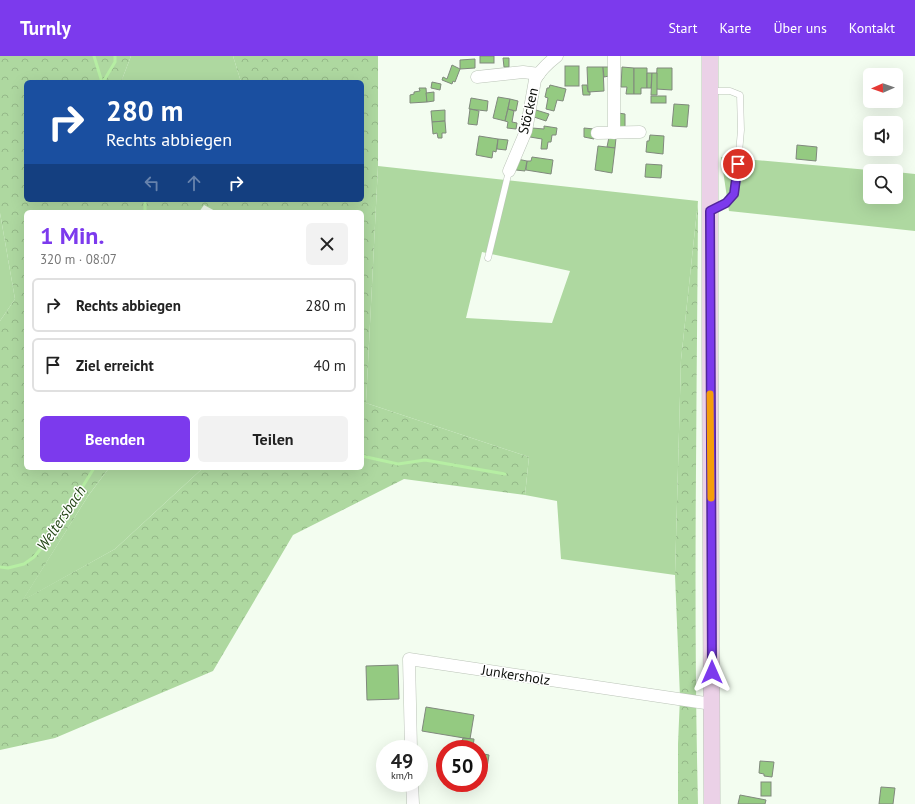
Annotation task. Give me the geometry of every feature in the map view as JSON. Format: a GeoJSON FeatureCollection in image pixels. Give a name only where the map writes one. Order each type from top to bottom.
{"type":"FeatureCollection","features":[{"type":"Feature","properties":{"kind":"main road"},"geometry":{"type":"LineString","coordinates":[[710,56],[712,804]]}},
{"type":"Feature","properties":{"kind":"street","name":"Stöcken"},"geometry":{"type":"LineString","coordinates":[[509,171],[526,131],[538,74],[557,56]]}},
{"type":"Feature","properties":{"kind":"street"},"geometry":{"type":"LineString","coordinates":[[614,56],[614,133]]}},
{"type":"Feature","properties":{"kind":"street","name":"Stöcken"},"geometry":{"type":"LineString","coordinates":[[477,77],[523,72],[538,74]]}},
{"type":"Feature","properties":{"kind":"street"},"geometry":{"type":"LineString","coordinates":[[597,133],[640,132]]}},
{"type":"Feature","properties":{"kind":"street","name":"Junkersholz"},"geometry":{"type":"LineString","coordinates":[[412,740],[409,659],[712,704]]}},
{"type":"Feature","properties":{"kind":"street"},"geometry":{"type":"LineString","coordinates":[[412,792],[413,804]]}},
{"type":"Feature","properties":{"kind":"lane"},"geometry":{"type":"LineString","coordinates":[[710,91],[730,91],[740,95],[741,130],[734,194],[726,203],[710,211]]}},
{"type":"Feature","properties":{"kind":"lane"},"geometry":{"type":"LineString","coordinates":[[488,258],[509,171]]}},
{"type":"Feature","properties":{"kind":"green space"},"geometry":{"type":"Polygon","coordinates":[[[0,56],[131,56],[122,80],[24,80],[24,202],[364,202],[364,80],[240,80],[233,56],[378,56],[378,166],[366,403],[529,457],[525,495],[404,479],[293,535],[213,671],[55,738],[0,750],[0,321],[15,299],[0,213],[0,56]]]}},
{"type":"Feature","properties":{"kind":"green space"},"geometry":{"type":"Polygon","coordinates":[[[131,56],[233,56],[240,80],[122,80],[131,56]]]}},
{"type":"Feature","properties":{"kind":"green space"},"geometry":{"type":"Polygon","coordinates":[[[721,157],[863,170],[863,204],[903,204],[903,173],[915,174],[915,231],[729,211],[721,157]]]}},
{"type":"Feature","properties":{"kind":"green space"},"geometry":{"type":"Polygon","coordinates":[[[378,166],[698,201],[681,360],[675,575],[561,559],[557,501],[525,495],[529,457],[366,403],[378,166]],[[482,252],[466,318],[552,323],[570,271],[482,252]]]}},
{"type":"Feature","properties":{"kind":"green space"},"geometry":{"type":"Polygon","coordinates":[[[698,201],[696,578],[698,804],[678,804],[680,697],[675,575],[681,360],[698,201]]]}},
{"type":"Feature","properties":{"kind":"green space"},"geometry":{"type":"Polygon","coordinates":[[[0,213],[15,299],[0,321],[0,213]]]}},
{"type":"Feature","properties":{"kind":"green space"},"geometry":{"type":"Polygon","coordinates":[[[108,470],[201,470],[115,549],[22,601],[88,496],[108,470]]]}},
{"type":"Feature","properties":{"kind":"building"},"geometry":{"type":"Polygon","coordinates":[[[480,56],[494,56],[494,63],[480,63],[480,56]]]}},
{"type":"Feature","properties":{"kind":"building"},"geometry":{"type":"Polygon","coordinates":[[[503,58],[509,58],[509,67],[504,67],[503,58]]]}},
{"type":"Feature","properties":{"kind":"building"},"geometry":{"type":"Polygon","coordinates":[[[475,59],[475,68],[460,69],[460,60],[475,59]]]}},
{"type":"Feature","properties":{"kind":"building"},"geometry":{"type":"Polygon","coordinates":[[[452,65],[460,69],[455,82],[453,81],[452,84],[442,80],[443,77],[447,79],[452,65]]]}},
{"type":"Feature","properties":{"kind":"building"},"geometry":{"type":"Polygon","coordinates":[[[565,66],[579,66],[579,86],[565,86],[565,66]]]}},
{"type":"Feature","properties":{"kind":"building"},"geometry":{"type":"Polygon","coordinates":[[[587,67],[603,67],[604,91],[588,92],[587,67]]]}},
{"type":"Feature","properties":{"kind":"building"},"geometry":{"type":"Polygon","coordinates":[[[603,67],[609,67],[609,76],[604,77],[603,67]]]}},
{"type":"Feature","properties":{"kind":"building"},"geometry":{"type":"Polygon","coordinates":[[[622,67],[634,68],[634,94],[626,94],[627,87],[621,87],[622,67]]]}},
{"type":"Feature","properties":{"kind":"building"},"geometry":{"type":"Polygon","coordinates":[[[634,68],[647,68],[647,88],[641,88],[641,94],[634,94],[634,68]]]}},
{"type":"Feature","properties":{"kind":"building"},"geometry":{"type":"Polygon","coordinates":[[[657,68],[672,68],[672,90],[656,89],[657,68]]]}},
{"type":"Feature","properties":{"kind":"building"},"geometry":{"type":"Polygon","coordinates":[[[647,73],[652,73],[651,88],[647,88],[647,73]]]}},
{"type":"Feature","properties":{"kind":"building"},"geometry":{"type":"Polygon","coordinates":[[[652,73],[657,73],[657,95],[651,95],[652,73]]]}},
{"type":"Feature","properties":{"kind":"building"},"geometry":{"type":"Polygon","coordinates":[[[432,82],[441,84],[440,90],[431,88],[432,82]]]}},
{"type":"Feature","properties":{"kind":"building"},"geometry":{"type":"Polygon","coordinates":[[[550,85],[566,89],[563,101],[557,100],[554,111],[546,109],[548,98],[545,97],[547,88],[549,88],[550,85]]]}},
{"type":"Feature","properties":{"kind":"building"},"geometry":{"type":"Polygon","coordinates":[[[582,85],[587,85],[590,95],[583,95],[582,85]]]}},
{"type":"Feature","properties":{"kind":"building"},"geometry":{"type":"Polygon","coordinates":[[[419,88],[426,88],[427,102],[410,103],[410,95],[414,94],[414,92],[420,91],[419,88]]]}},
{"type":"Feature","properties":{"kind":"building"},"geometry":{"type":"Polygon","coordinates":[[[434,92],[434,101],[427,102],[426,93],[434,92]]]}},
{"type":"Feature","properties":{"kind":"building"},"geometry":{"type":"Polygon","coordinates":[[[651,96],[666,96],[666,103],[651,103],[651,96]]]}},
{"type":"Feature","properties":{"kind":"building"},"geometry":{"type":"Polygon","coordinates":[[[498,97],[510,99],[505,121],[493,118],[498,97]]]}},
{"type":"Feature","properties":{"kind":"building"},"geometry":{"type":"Polygon","coordinates":[[[471,98],[488,101],[487,111],[469,109],[471,98]]]}},
{"type":"Feature","properties":{"kind":"building"},"geometry":{"type":"Polygon","coordinates":[[[510,99],[518,101],[516,111],[508,109],[510,99]]]}},
{"type":"Feature","properties":{"kind":"building"},"geometry":{"type":"Polygon","coordinates":[[[674,104],[689,105],[687,127],[672,126],[674,104]]]}},
{"type":"Feature","properties":{"kind":"building"},"geometry":{"type":"Polygon","coordinates":[[[470,109],[479,111],[477,125],[468,124],[470,109]]]}},
{"type":"Feature","properties":{"kind":"building"},"geometry":{"type":"Polygon","coordinates":[[[508,109],[514,111],[512,122],[517,123],[516,129],[507,128],[508,122],[505,121],[508,109]]]}},
{"type":"Feature","properties":{"kind":"building"},"geometry":{"type":"Polygon","coordinates":[[[445,110],[445,121],[432,122],[431,111],[445,110]]]}},
{"type":"Feature","properties":{"kind":"building"},"geometry":{"type":"Polygon","coordinates":[[[536,110],[549,114],[546,121],[534,117],[536,110]]]}},
{"type":"Feature","properties":{"kind":"building"},"geometry":{"type":"Polygon","coordinates":[[[618,113],[625,114],[625,128],[618,128],[618,113]]]}},
{"type":"Feature","properties":{"kind":"building"},"geometry":{"type":"Polygon","coordinates":[[[445,121],[446,133],[442,133],[442,138],[438,138],[437,133],[433,134],[432,122],[445,121]]]}},
{"type":"Feature","properties":{"kind":"building"},"geometry":{"type":"Polygon","coordinates":[[[544,126],[557,128],[556,135],[552,135],[551,142],[548,142],[547,149],[541,149],[542,139],[530,137],[532,128],[544,129],[544,126]]]}},
{"type":"Feature","properties":{"kind":"building"},"geometry":{"type":"Polygon","coordinates":[[[584,128],[594,129],[594,139],[584,137],[584,128]]]}},
{"type":"Feature","properties":{"kind":"building"},"geometry":{"type":"Polygon","coordinates":[[[650,135],[664,136],[663,154],[646,152],[647,141],[649,141],[650,135]]]}},
{"type":"Feature","properties":{"kind":"building"},"geometry":{"type":"Polygon","coordinates":[[[479,136],[498,139],[496,152],[493,151],[492,158],[476,155],[479,136]]]}},
{"type":"Feature","properties":{"kind":"building"},"geometry":{"type":"Polygon","coordinates":[[[609,137],[616,138],[615,148],[607,147],[609,137]]]}},
{"type":"Feature","properties":{"kind":"building"},"geometry":{"type":"Polygon","coordinates":[[[498,139],[508,140],[506,150],[497,149],[498,139]]]}},
{"type":"Feature","properties":{"kind":"building"},"geometry":{"type":"Polygon","coordinates":[[[797,145],[817,147],[816,161],[796,159],[797,145]]]}},
{"type":"Feature","properties":{"kind":"building"},"geometry":{"type":"Polygon","coordinates":[[[598,146],[615,148],[612,173],[595,170],[598,146]]]}},
{"type":"Feature","properties":{"kind":"building"},"geometry":{"type":"Polygon","coordinates":[[[532,157],[553,160],[551,174],[526,170],[527,161],[531,161],[532,157]]]}},
{"type":"Feature","properties":{"kind":"building"},"geometry":{"type":"Polygon","coordinates":[[[517,159],[527,161],[525,171],[516,170],[517,159]]]}},
{"type":"Feature","properties":{"kind":"building"},"geometry":{"type":"Polygon","coordinates":[[[646,164],[662,165],[661,178],[645,177],[646,164]]]}},
{"type":"Feature","properties":{"kind":"building"},"geometry":{"type":"Polygon","coordinates":[[[398,665],[399,699],[367,700],[366,666],[398,665]]]}},
{"type":"Feature","properties":{"kind":"building"},"geometry":{"type":"Polygon","coordinates":[[[426,707],[474,715],[470,739],[422,731],[426,707]]]}},
{"type":"Feature","properties":{"kind":"building"},"geometry":{"type":"Polygon","coordinates":[[[463,738],[474,739],[474,740],[462,740],[463,738]]]}},
{"type":"Feature","properties":{"kind":"building"},"geometry":{"type":"Polygon","coordinates":[[[760,761],[774,762],[772,777],[764,776],[764,774],[759,773],[760,761]]]}},
{"type":"Feature","properties":{"kind":"building"},"geometry":{"type":"Polygon","coordinates":[[[761,782],[771,782],[771,796],[761,796],[761,782]]]}},
{"type":"Feature","properties":{"kind":"building"},"geometry":{"type":"Polygon","coordinates":[[[881,787],[895,788],[893,804],[879,804],[881,787]]]}},
{"type":"Feature","properties":{"kind":"building"},"geometry":{"type":"Polygon","coordinates":[[[740,795],[766,800],[765,804],[738,804],[740,795]]]}},
{"type":"Feature","properties":{"kind":"waterway"},"geometry":{"type":"LineString","coordinates":[[94,56],[101,80]]}},
{"type":"Feature","properties":{"kind":"waterway","name":"Weltersbach"},"geometry":{"type":"LineString","coordinates":[[104,80],[115,62],[115,56]]}},
{"type":"Feature","properties":{"kind":"waterway","name":"Weltersbach"},"geometry":{"type":"LineString","coordinates":[[145,202],[145,210]]}},
{"type":"Feature","properties":{"kind":"waterway"},"geometry":{"type":"LineString","coordinates":[[364,456],[398,464],[425,460],[505,474]]}},
{"type":"Feature","properties":{"kind":"waterway","name":"Weltersbach"},"geometry":{"type":"LineString","coordinates":[[0,567],[8,568],[24,564],[34,557],[56,530],[93,470]]}},
{"type":"Feature","properties":{"kind":"slow traffic"},"geometry":{"type":"LineString","coordinates":[[710,394],[711,498]]}},
{"type":"Feature","properties":{"kind":"route"},"geometry":{"type":"LineString","coordinates":[[712,672],[710,211],[726,203],[734,194],[738,164]]}}]}
